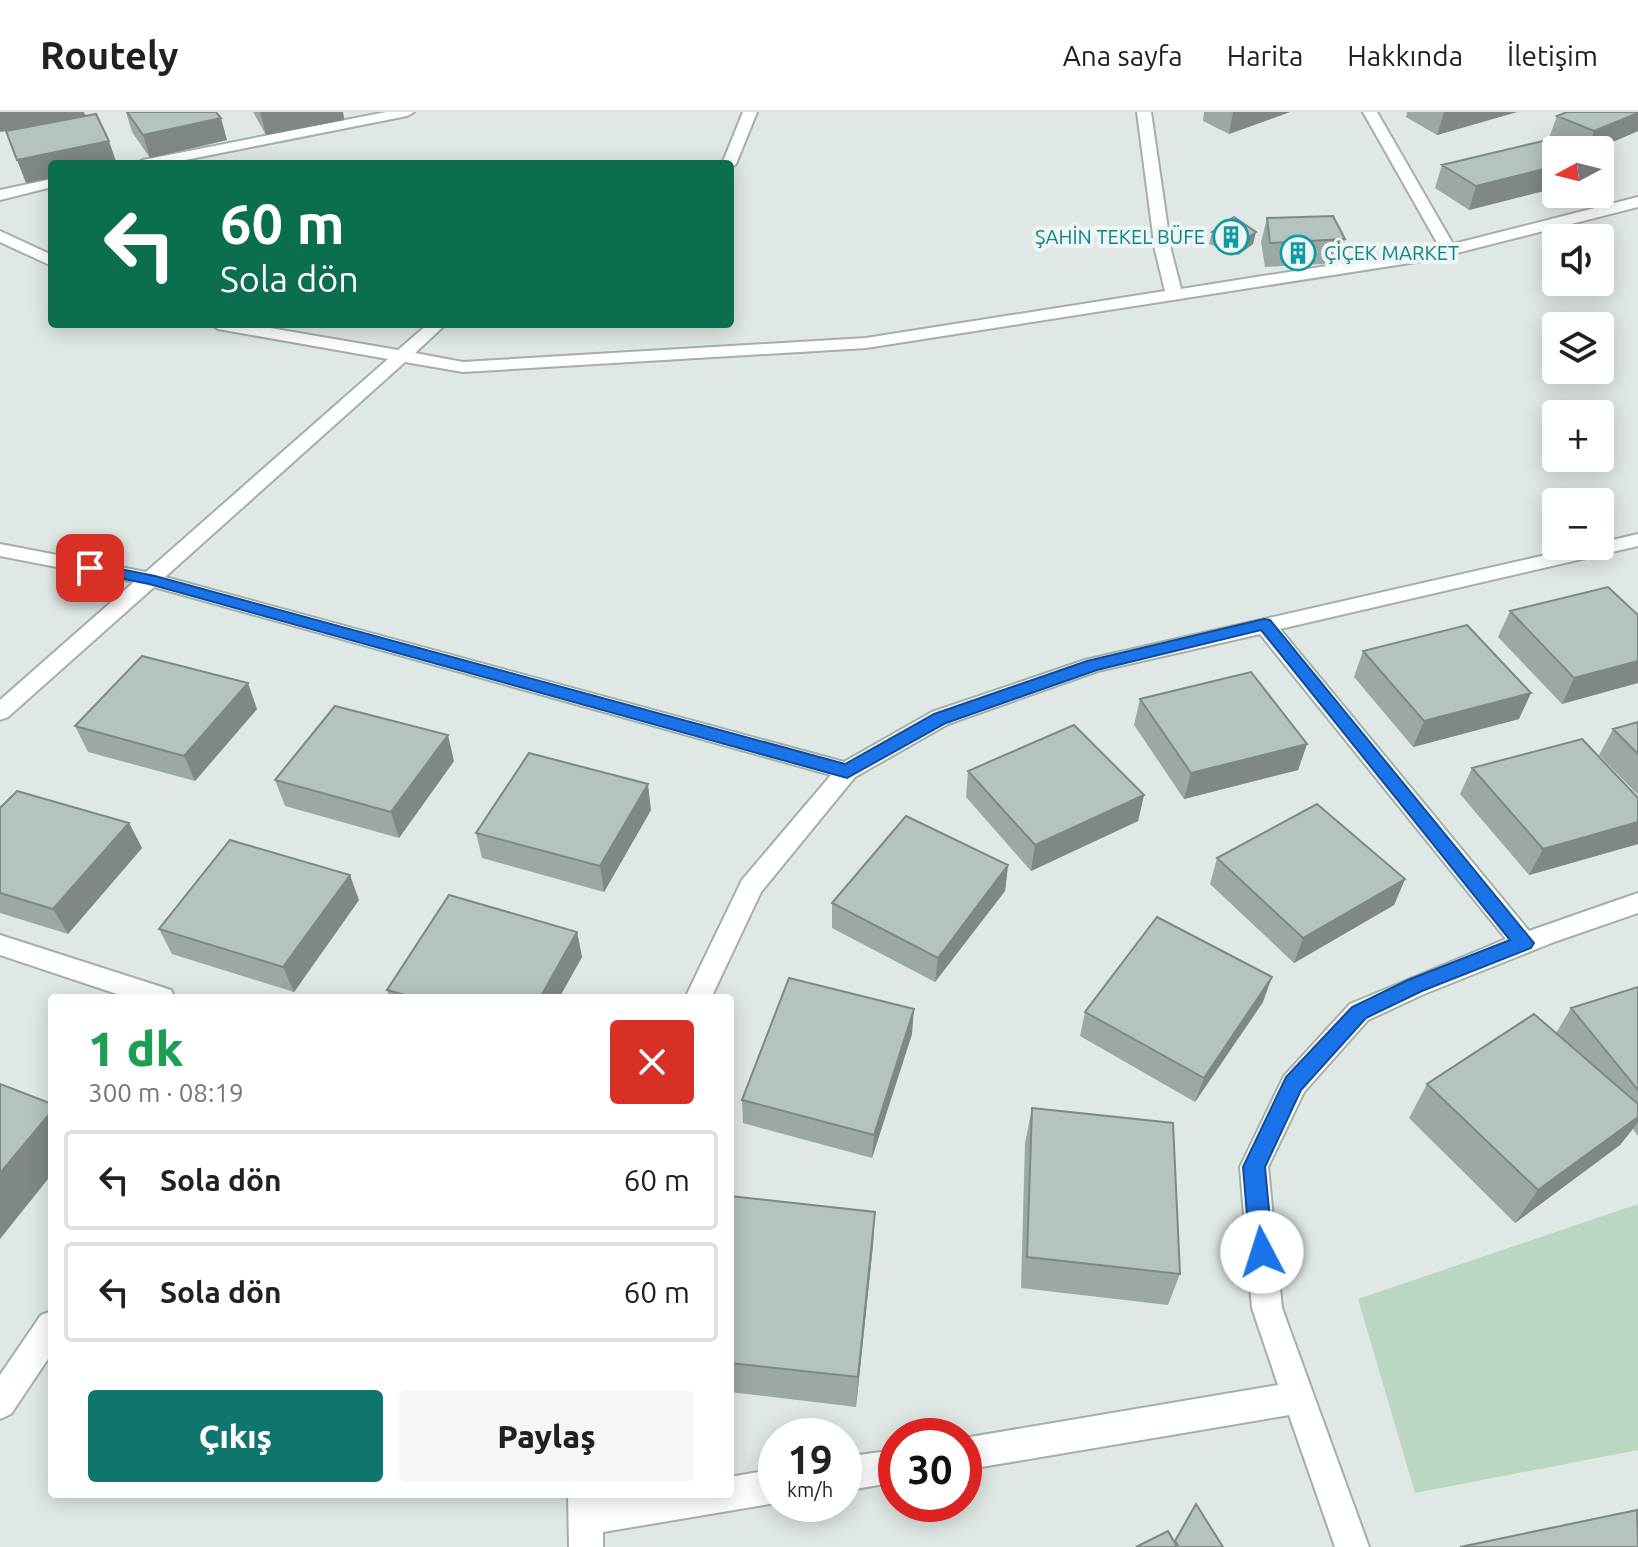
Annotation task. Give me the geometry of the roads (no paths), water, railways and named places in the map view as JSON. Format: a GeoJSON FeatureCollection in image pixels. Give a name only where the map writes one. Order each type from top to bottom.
{"type":"FeatureCollection","features":[{"type":"Feature","properties":{"kind":"street"},"geometry":{"type":"LineString","coordinates":[[163,160],[407,112]]}},
{"type":"Feature","properties":{"kind":"street"},"geometry":{"type":"LineString","coordinates":[[731,160],[750,112]]}},
{"type":"Feature","properties":{"kind":"street"},"geometry":{"type":"LineString","coordinates":[[1144,112],[1163,250],[1174,295]]}},
{"type":"Feature","properties":{"kind":"street"},"geometry":{"type":"LineString","coordinates":[[1370,112],[1449,250]]}},
{"type":"Feature","properties":{"kind":"street"},"geometry":{"type":"LineString","coordinates":[[0,195],[48,184]]}},
{"type":"Feature","properties":{"kind":"street"},"geometry":{"type":"LineString","coordinates":[[241,328],[463,367],[866,343],[1449,250],[1638,202]]}},
{"type":"Feature","properties":{"kind":"street"},"geometry":{"type":"LineString","coordinates":[[0,236],[48,259]]}},
{"type":"Feature","properties":{"kind":"street"},"geometry":{"type":"LineString","coordinates":[[0,712],[434,328]]}},
{"type":"Feature","properties":{"kind":"street"},"geometry":{"type":"LineString","coordinates":[[700,994],[751,887],[847,771],[940,718],[1093,665],[1638,540]]}},
{"type":"Feature","properties":{"kind":"street"},"geometry":{"type":"LineString","coordinates":[[0,550],[150,579],[847,771]]}},
{"type":"Feature","properties":{"kind":"street"},"geometry":{"type":"LineString","coordinates":[[1264,624],[1524,943]]}},
{"type":"Feature","properties":{"kind":"street"},"geometry":{"type":"LineString","coordinates":[[1352,1547],[1267,1308],[1254,1167],[1294,1084],[1359,1012],[1524,943],[1638,903]]}},
{"type":"Feature","properties":{"kind":"street"},"geometry":{"type":"LineString","coordinates":[[0,945],[150,994]]}},
{"type":"Feature","properties":{"kind":"street"},"geometry":{"type":"LineString","coordinates":[[0,1403],[48,1332]]}},
{"type":"Feature","properties":{"kind":"street"},"geometry":{"type":"LineString","coordinates":[[982,1451],[1299,1397]]}},
{"type":"Feature","properties":{"kind":"street"},"geometry":{"type":"LineString","coordinates":[[734,1493],[758,1489]]}},
{"type":"Feature","properties":{"kind":"street"},"geometry":{"type":"LineString","coordinates":[[585,1520],[707,1498]]}},
{"type":"Feature","properties":{"kind":"place","name":"ŞAHİN TEKEL BÜFE"},"geometry":{"type":"Point","coordinates":[1231,237]}},
{"type":"Feature","properties":{"kind":"place","name":"ÇİÇEK MARKET"},"geometry":{"type":"Point","coordinates":[1298,253]}}]}
